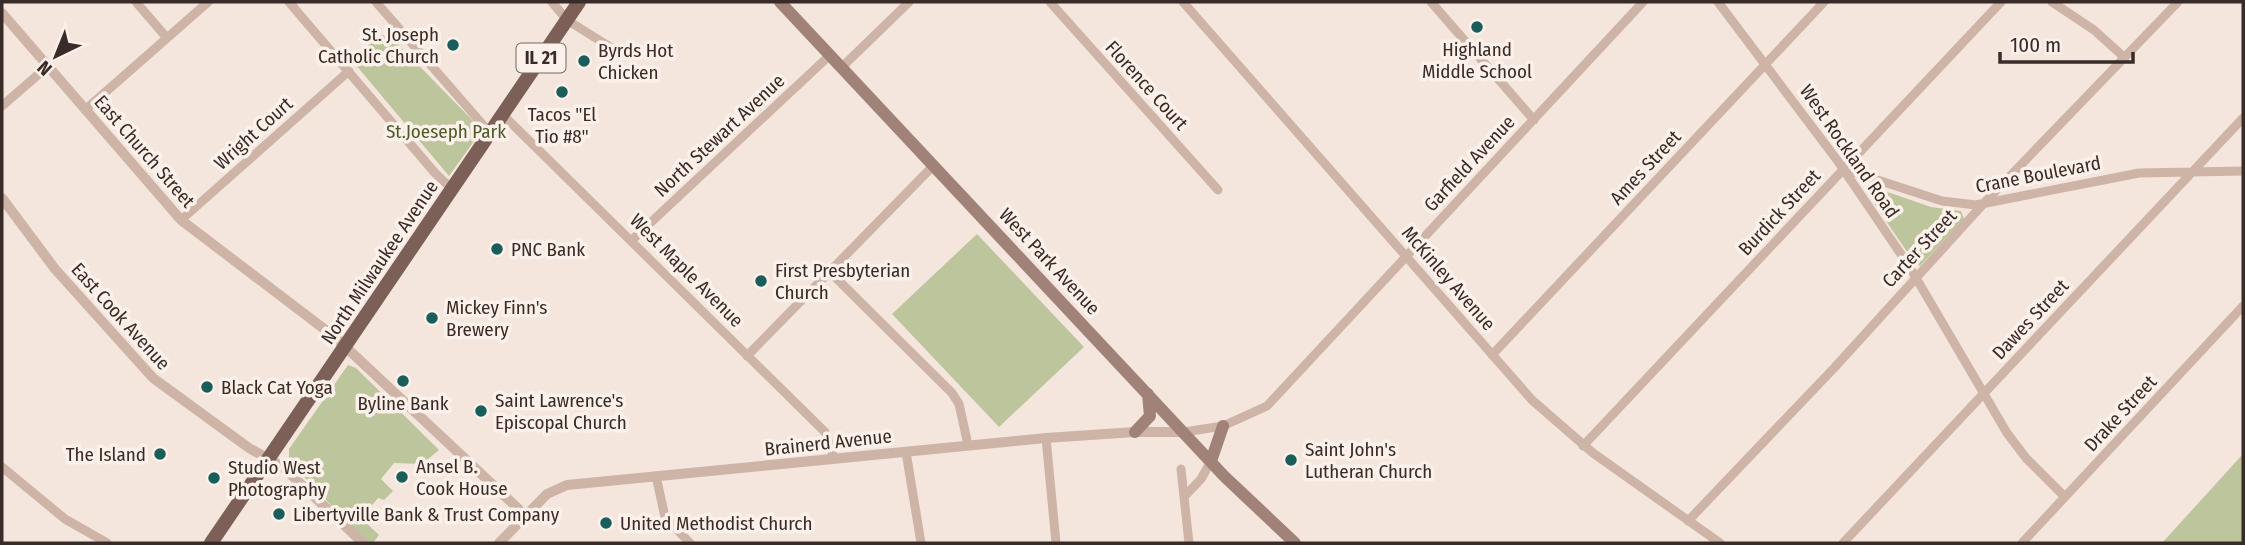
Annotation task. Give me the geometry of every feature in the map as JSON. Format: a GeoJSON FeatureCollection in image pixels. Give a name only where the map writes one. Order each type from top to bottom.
{"type":"FeatureCollection","features":[{"type":"Feature","properties":{"kind":"main road","name":"North Milwaukee Avenue"},"geometry":{"type":"LineString","coordinates":[[211,543],[579,2]]}},
{"type":"Feature","properties":{"kind":"main road","name":"West Park Avenue"},"geometry":{"type":"LineString","coordinates":[[780,2],[1224,476],[1295,543]]}},
{"type":"Feature","properties":{"kind":"main road"},"geometry":{"type":"LineString","coordinates":[[1135,432],[1150,416],[1148,394]]}},
{"type":"Feature","properties":{"kind":"main road"},"geometry":{"type":"LineString","coordinates":[[1211,461],[1223,426]]}},
{"type":"Feature","properties":{"kind":"street"},"geometry":{"type":"LineString","coordinates":[[135,2],[167,38]]}},
{"type":"Feature","properties":{"kind":"street"},"geometry":{"type":"LineString","coordinates":[[85,110],[208,2]]}},
{"type":"Feature","properties":{"kind":"street"},"geometry":{"type":"LineString","coordinates":[[289,2],[435,173],[452,189]]}},
{"type":"Feature","properties":{"kind":"street"},"geometry":{"type":"LineString","coordinates":[[376,2],[490,133]]}},
{"type":"Feature","properties":{"kind":"street"},"geometry":{"type":"LineString","coordinates":[[552,2],[567,20],[618,52]]}},
{"type":"Feature","properties":{"kind":"street"},"geometry":{"type":"LineString","coordinates":[[842,67],[909,2]]}},
{"type":"Feature","properties":{"kind":"street","name":"Florence Court"},"geometry":{"type":"LineString","coordinates":[[1050,2],[1218,191]]}},
{"type":"Feature","properties":{"kind":"street","name":"McKinley Avenue"},"geometry":{"type":"LineString","coordinates":[[1183,2],[1532,400],[1583,446],[1720,543]]}},
{"type":"Feature","properties":{"kind":"street"},"geometry":{"type":"LineString","coordinates":[[1431,2],[1534,120]]}},
{"type":"Feature","properties":{"kind":"street","name":"Garfield Avenue"},"geometry":{"type":"LineString","coordinates":[[1184,432],[1223,426],[1267,406],[1293,382],[1310,358],[1643,2]]}},
{"type":"Feature","properties":{"kind":"street","name":"West Rockland Road"},"geometry":{"type":"LineString","coordinates":[[1718,2],[1843,169],[1915,278],[2020,450],[2065,497]]}},
{"type":"Feature","properties":{"kind":"street","name":"Ames Street"},"geometry":{"type":"LineString","coordinates":[[1492,355],[1824,2]]}},
{"type":"Feature","properties":{"kind":"street","name":"Burdick Street"},"geometry":{"type":"LineString","coordinates":[[1583,446],[2001,2]]}},
{"type":"Feature","properties":{"kind":"street"},"geometry":{"type":"LineString","coordinates":[[2052,2],[2094,30],[2125,58]]}},
{"type":"Feature","properties":{"kind":"street","name":"Carter Street"},"geometry":{"type":"LineString","coordinates":[[1688,521],[1835,367],[1986,201],[2178,2]]}},
{"type":"Feature","properties":{"kind":"street","name":"East Church Street"},"geometry":{"type":"LineString","coordinates":[[2,13],[181,220],[345,346],[525,515]]}},
{"type":"Feature","properties":{"kind":"street","name":"North Stewart Avenue"},"geometry":{"type":"LineString","coordinates":[[632,240],[830,55]]}},
{"type":"Feature","properties":{"kind":"street"},"geometry":{"type":"LineString","coordinates":[[2,106],[48,66]]}},
{"type":"Feature","properties":{"kind":"street","name":"Wright Court"},"geometry":{"type":"LineString","coordinates":[[181,220],[349,71]]}},
{"type":"Feature","properties":{"kind":"street","name":"West Maple Avenue"},"geometry":{"type":"LineString","coordinates":[[503,115],[825,432],[834,458]]}},
{"type":"Feature","properties":{"kind":"street","name":"Dawes Street"},"geometry":{"type":"LineString","coordinates":[[1843,543],[2243,118]]}},
{"type":"Feature","properties":{"kind":"street"},"geometry":{"type":"LineString","coordinates":[[747,356],[934,165]]}},
{"type":"Feature","properties":{"kind":"street","name":"Crane Boulevard"},"geometry":{"type":"LineString","coordinates":[[1843,169],[1942,201],[1976,205],[2139,173],[2194,169],[2243,171]]}},
{"type":"Feature","properties":{"kind":"street","name":"East Cook Avenue"},"geometry":{"type":"LineString","coordinates":[[2,198],[55,269],[139,365],[173,394],[283,467],[363,543]]}},
{"type":"Feature","properties":{"kind":"street"},"geometry":{"type":"LineString","coordinates":[[830,272],[952,393],[959,404],[968,446]]}},
{"type":"Feature","properties":{"kind":"street","name":"Drake Street"},"geometry":{"type":"LineString","coordinates":[[2022,543],[2243,306]]}},
{"type":"Feature","properties":{"kind":"street","name":"Brainerd Avenue"},"geometry":{"type":"LineString","coordinates":[[499,543],[547,494],[566,485],[1046,438],[1135,432],[1184,432]]}},
{"type":"Feature","properties":{"kind":"street"},"geometry":{"type":"LineString","coordinates":[[1046,438],[1056,543]]}},
{"type":"Feature","properties":{"kind":"street"},"geometry":{"type":"LineString","coordinates":[[905,452],[921,543]]}},
{"type":"Feature","properties":{"kind":"street"},"geometry":{"type":"LineString","coordinates":[[1184,497],[1201,479],[1211,461]]}},
{"type":"Feature","properties":{"kind":"street"},"geometry":{"type":"LineString","coordinates":[[2,467],[65,519],[107,543]]}},
{"type":"Feature","properties":{"kind":"street"},"geometry":{"type":"LineString","coordinates":[[1181,469],[1189,543]]}},
{"type":"Feature","properties":{"kind":"street"},"geometry":{"type":"LineString","coordinates":[[656,476],[665,517],[690,543]]}},
{"type":"Feature","properties":{"kind":"street"},"geometry":{"type":"LineString","coordinates":[[1201,479],[1224,476]]}},
{"type":"Feature","properties":{"kind":"green space","name":"St.Joeseph Park"},"geometry":{"type":"Polygon","coordinates":[[[380,35],[390,36],[482,130],[449,176],[355,64],[355,57],[380,35]]]}},
{"type":"Feature","properties":{"kind":"green space"},"geometry":{"type":"Polygon","coordinates":[[[1873,187],[1931,207],[1961,211],[1964,219],[1920,266],[1914,262],[1867,193],[1873,187]]]}},
{"type":"Feature","properties":{"kind":"green space"},"geometry":{"type":"Polygon","coordinates":[[[977,234],[1084,347],[999,427],[892,314],[977,234]]]}},
{"type":"Feature","properties":{"kind":"green space"},"geometry":{"type":"Polygon","coordinates":[[[348,365],[356,368],[439,450],[422,464],[394,463],[381,479],[393,491],[384,500],[378,498],[361,518],[379,535],[373,543],[367,543],[289,461],[289,449],[348,365]]]}},
{"type":"Feature","properties":{"kind":"green space"},"geometry":{"type":"Polygon","coordinates":[[[2243,454],[2243,543],[2162,543],[2243,454]]]}},
{"type":"Feature","properties":{"kind":"place","name":"Highland Middle School"},"geometry":{"type":"Point","coordinates":[1477,27]}},
{"type":"Feature","properties":{"kind":"place","name":"St. Joseph Catholic Church"},"geometry":{"type":"Point","coordinates":[453,45]}},
{"type":"Feature","properties":{"kind":"place","name":"Byrds Hot Chicken"},"geometry":{"type":"Point","coordinates":[584,61]}},
{"type":"Feature","properties":{"kind":"place","name":"Tacos \"El Tio #8\""},"geometry":{"type":"Point","coordinates":[562,92]}},
{"type":"Feature","properties":{"kind":"place","name":"PNC Bank"},"geometry":{"type":"Point","coordinates":[497,249]}},
{"type":"Feature","properties":{"kind":"place","name":"First Presbyterian Church"},"geometry":{"type":"Point","coordinates":[761,281]}},
{"type":"Feature","properties":{"kind":"place","name":"Mickey Finn's Brewery"},"geometry":{"type":"Point","coordinates":[432,318]}},
{"type":"Feature","properties":{"kind":"place","name":"Byline Bank"},"geometry":{"type":"Point","coordinates":[403,381]}},
{"type":"Feature","properties":{"kind":"place","name":"Black Cat Yoga"},"geometry":{"type":"Point","coordinates":[207,387]}},
{"type":"Feature","properties":{"kind":"place","name":"Saint Lawrence's Episcopal Church"},"geometry":{"type":"Point","coordinates":[481,411]}},
{"type":"Feature","properties":{"kind":"place","name":"The Island"},"geometry":{"type":"Point","coordinates":[160,454]}},
{"type":"Feature","properties":{"kind":"place","name":"Saint John's Lutheran Church"},"geometry":{"type":"Point","coordinates":[1291,460]}},
{"type":"Feature","properties":{"kind":"place","name":"Ansel B. Cook House"},"geometry":{"type":"Point","coordinates":[402,477]}},
{"type":"Feature","properties":{"kind":"place","name":"Studio West Photography"},"geometry":{"type":"Point","coordinates":[214,478]}},
{"type":"Feature","properties":{"kind":"place","name":"Libertyville Bank & Trust Company"},"geometry":{"type":"Point","coordinates":[279,514]}},
{"type":"Feature","properties":{"kind":"place","name":"United Methodist Church"},"geometry":{"type":"Point","coordinates":[606,523]}}]}
